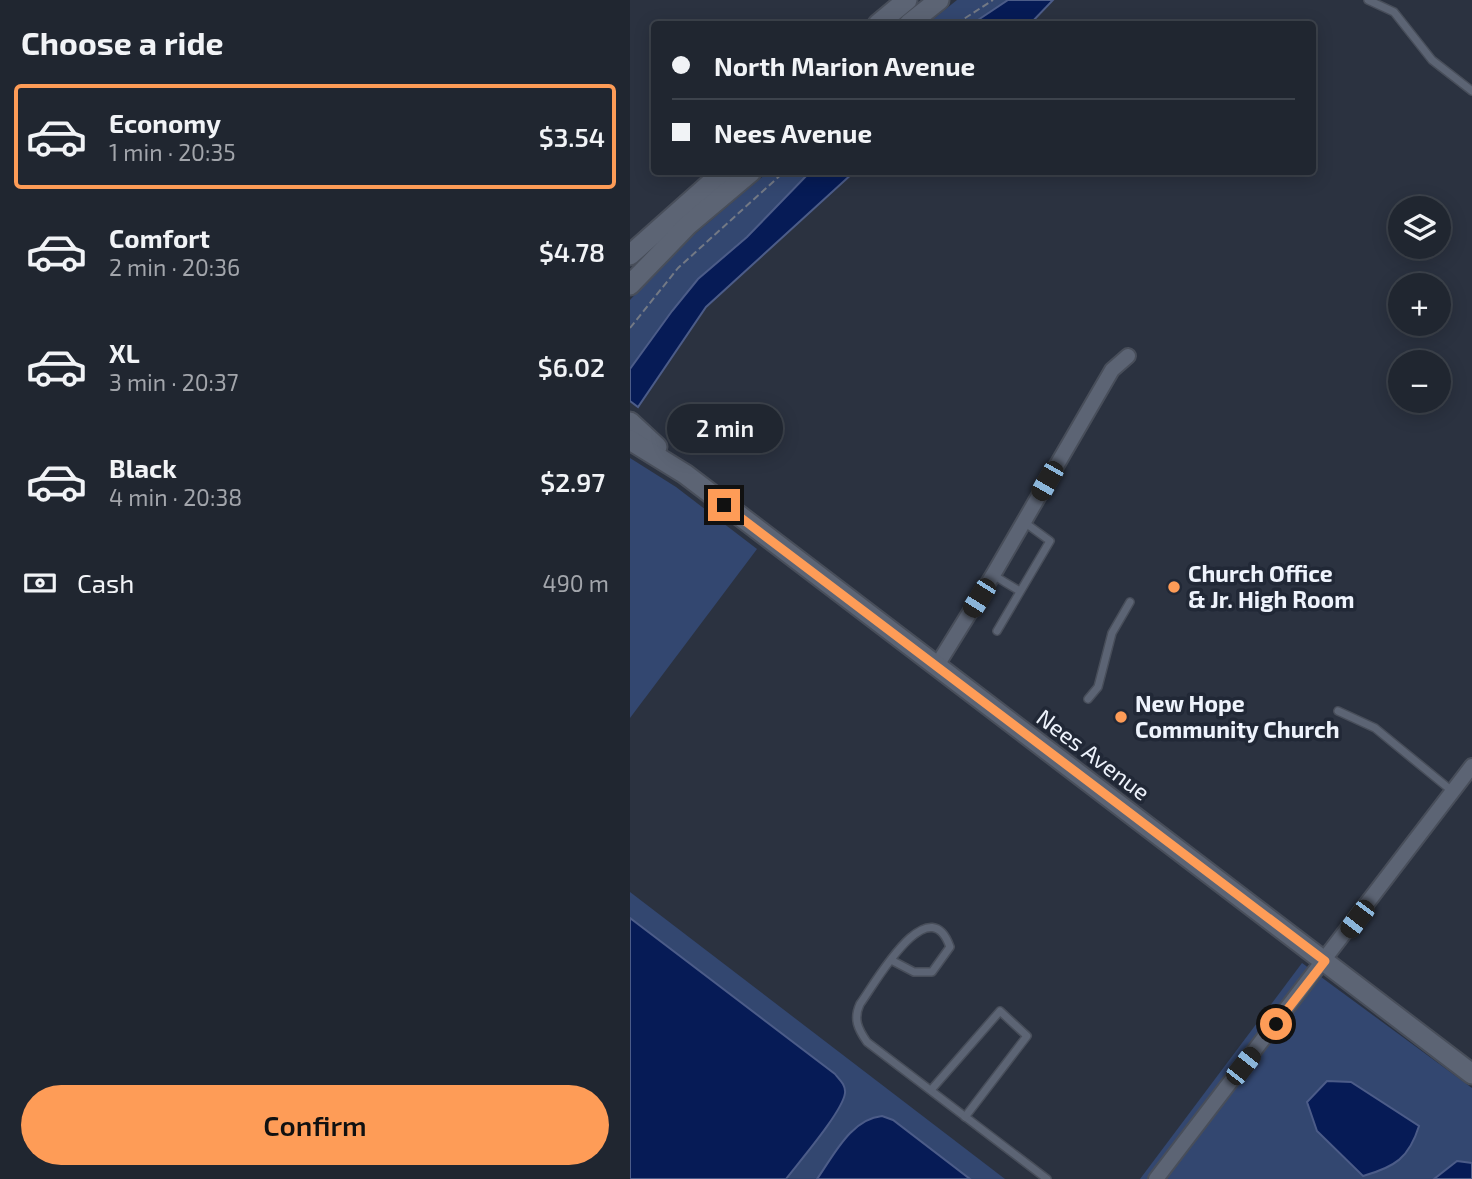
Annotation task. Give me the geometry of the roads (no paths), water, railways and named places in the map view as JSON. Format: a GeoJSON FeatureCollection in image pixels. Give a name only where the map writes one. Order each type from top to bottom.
{"type":"FeatureCollection","features":[{"type":"Feature","properties":{"kind":"main road"},"geometry":{"type":"LineString","coordinates":[[882,21],[907,0]]}},
{"type":"Feature","properties":{"kind":"main road"},"geometry":{"type":"LineString","coordinates":[[913,21],[939,0]]}},
{"type":"Feature","properties":{"kind":"main road"},"geometry":{"type":"LineString","coordinates":[[630,255],[720,175]]}},
{"type":"Feature","properties":{"kind":"main road"},"geometry":{"type":"LineString","coordinates":[[630,285],[688,225],[747,175]]}},
{"type":"Feature","properties":{"kind":"main road","name":"Nees Avenue"},"geometry":{"type":"LineString","coordinates":[[630,422],[685,474]]}},
{"type":"Feature","properties":{"kind":"main road","name":"Nees Avenue"},"geometry":{"type":"LineString","coordinates":[[630,440],[685,474],[1472,1074]]}},
{"type":"Feature","properties":{"kind":"street"},"geometry":{"type":"LineString","coordinates":[[936,667],[993,575],[1111,370],[1128,356]]}},
{"type":"Feature","properties":{"kind":"street"},"geometry":{"type":"LineString","coordinates":[[1156,1179],[1472,766]]}},
{"type":"Feature","properties":{"kind":"lane"},"geometry":{"type":"LineString","coordinates":[[1368,0],[1394,12],[1432,60],[1472,91]]}},
{"type":"Feature","properties":{"kind":"lane"},"geometry":{"type":"LineString","coordinates":[[997,631],[1018,590],[1050,541],[1024,522]]}},
{"type":"Feature","properties":{"kind":"lane"},"geometry":{"type":"LineString","coordinates":[[993,575],[1018,590]]}},
{"type":"Feature","properties":{"kind":"lane"},"geometry":{"type":"LineString","coordinates":[[1088,699],[1098,687],[1112,632],[1130,602]]}},
{"type":"Feature","properties":{"kind":"lane"},"geometry":{"type":"LineString","coordinates":[[1338,711],[1376,728],[1453,792]]}},
{"type":"Feature","properties":{"kind":"lane"},"geometry":{"type":"LineString","coordinates":[[891,960],[914,972],[932,972],[950,947],[940,931],[919,929],[907,938],[891,960],[860,1004],[856,1014],[858,1028],[867,1042],[1047,1179]]}},
{"type":"Feature","properties":{"kind":"lane"},"geometry":{"type":"LineString","coordinates":[[931,1090],[1000,1011],[1027,1036],[965,1116]]}},
{"type":"Feature","properties":{"kind":"place","name":"Church Office & Jr. High Room"},"geometry":{"type":"Point","coordinates":[1174,587]}},
{"type":"Feature","properties":{"kind":"place","name":"New Hope Community Church"},"geometry":{"type":"Point","coordinates":[1121,717]}}]}
